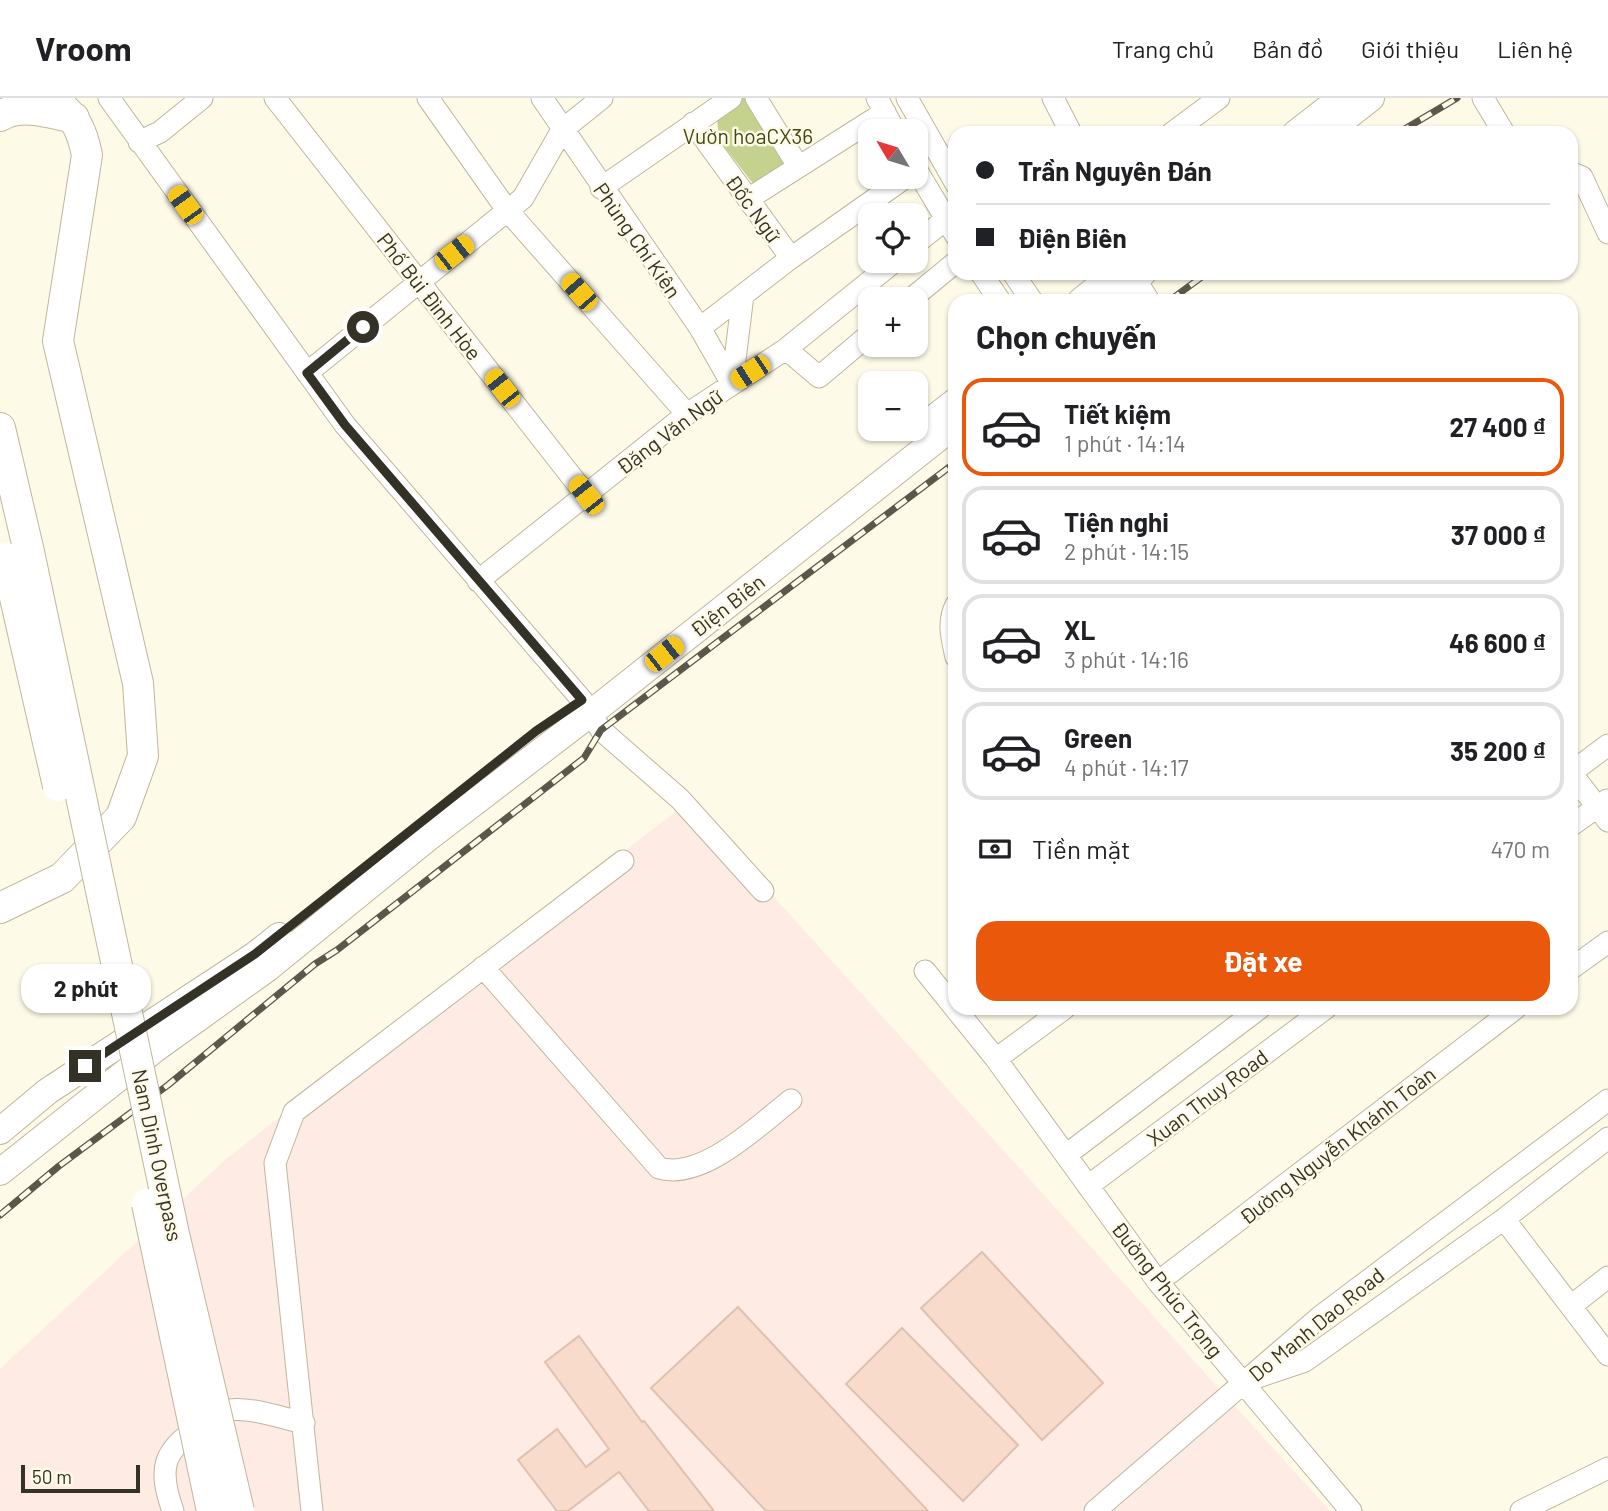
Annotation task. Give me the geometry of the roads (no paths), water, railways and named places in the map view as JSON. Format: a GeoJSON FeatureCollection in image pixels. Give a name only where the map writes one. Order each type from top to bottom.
{"type":"FeatureCollection","features":[{"type":"Feature","properties":{"kind":"highway"},"geometry":{"type":"LineString","coordinates":[[0,116],[7,112],[64,108],[82,134],[87,155],[58,341],[138,683],[143,756],[121,817],[62,878],[0,908]]}},
{"type":"Feature","properties":{"kind":"highway"},"geometry":{"type":"LineString","coordinates":[[0,428],[11,550]]}},
{"type":"Feature","properties":{"kind":"highway","name":"Nam Dinh Overpass"},"geometry":{"type":"LineString","coordinates":[[11,550],[60,795],[212,1511]]}},
{"type":"Feature","properties":{"kind":"highway","name":"Nam Dinh Overpass"},"geometry":{"type":"LineString","coordinates":[[11,550],[239,1511]]}},
{"type":"Feature","properties":{"kind":"main road"},"geometry":{"type":"LineString","coordinates":[[1306,126],[1327,110],[1371,98]]}},
{"type":"Feature","properties":{"kind":"main road"},"geometry":{"type":"LineString","coordinates":[[1101,294],[1136,282]]}},
{"type":"Feature","properties":{"kind":"main road"},"geometry":{"type":"LineString","coordinates":[[1119,294],[1136,282]]}},
{"type":"Feature","properties":{"kind":"main road","name":"Điện Biên"},"geometry":{"type":"LineString","coordinates":[[0,1172],[155,1049],[268,968],[948,408]]}},
{"type":"Feature","properties":{"kind":"main road","name":"Điện Biên"},"geometry":{"type":"LineString","coordinates":[[0,1132],[48,1091],[255,954],[536,731],[587,706],[948,430]]}},
{"type":"Feature","properties":{"kind":"street"},"geometry":{"type":"LineString","coordinates":[[109,98],[345,425],[587,706],[601,730],[680,799],[763,891]]}},
{"type":"Feature","properties":{"kind":"street"},"geometry":{"type":"LineString","coordinates":[[139,142],[160,132],[202,98]]}},
{"type":"Feature","properties":{"kind":"street","name":"Phố Bùi Đình Hòe"},"geometry":{"type":"LineString","coordinates":[[275,98],[586,495]]}},
{"type":"Feature","properties":{"kind":"street"},"geometry":{"type":"LineString","coordinates":[[428,98],[507,210],[687,414]]}},
{"type":"Feature","properties":{"kind":"street","name":"Phùng Chí Kiên"},"geometry":{"type":"LineString","coordinates":[[542,98],[601,188],[700,328],[732,384]]}},
{"type":"Feature","properties":{"kind":"street"},"geometry":{"type":"LineString","coordinates":[[307,373],[523,198],[562,130],[602,98]]}},
{"type":"Feature","properties":{"kind":"street"},"geometry":{"type":"LineString","coordinates":[[601,188],[731,98]]}},
{"type":"Feature","properties":{"kind":"street"},"geometry":{"type":"LineString","coordinates":[[756,98],[798,166]]}},
{"type":"Feature","properties":{"kind":"street"},"geometry":{"type":"LineString","coordinates":[[907,98],[948,171]]}},
{"type":"Feature","properties":{"kind":"street"},"geometry":{"type":"LineString","coordinates":[[1053,98],[1067,126]]}},
{"type":"Feature","properties":{"kind":"street"},"geometry":{"type":"LineString","coordinates":[[1181,126],[1219,98]]}},
{"type":"Feature","properties":{"kind":"street"},"geometry":{"type":"LineString","coordinates":[[1483,98],[1500,126]]}},
{"type":"Feature","properties":{"kind":"street"},"geometry":{"type":"LineString","coordinates":[[748,199],[881,105]]}},
{"type":"Feature","properties":{"kind":"street","name":"Đốc Ngữ"},"geometry":{"type":"LineString","coordinates":[[693,123],[791,258]]}},
{"type":"Feature","properties":{"kind":"street"},"geometry":{"type":"LineString","coordinates":[[928,161],[938,154]]}},
{"type":"Feature","properties":{"kind":"street"},"geometry":{"type":"LineString","coordinates":[[1578,175],[1582,177],[1608,233]]}},
{"type":"Feature","properties":{"kind":"street"},"geometry":{"type":"LineString","coordinates":[[700,328],[791,258],[888,189]]}},
{"type":"Feature","properties":{"kind":"street"},"geometry":{"type":"LineString","coordinates":[[925,189],[948,225]]}},
{"type":"Feature","properties":{"kind":"street"},"geometry":{"type":"LineString","coordinates":[[928,238],[948,229]]}},
{"type":"Feature","properties":{"kind":"street"},"geometry":{"type":"LineString","coordinates":[[926,287],[948,269]]}},
{"type":"Feature","properties":{"kind":"street","name":"Đặng Văn Ngữ"},"geometry":{"type":"LineString","coordinates":[[478,580],[687,414],[786,349],[880,273]]}},
{"type":"Feature","properties":{"kind":"street"},"geometry":{"type":"LineString","coordinates":[[732,384],[743,295]]}},
{"type":"Feature","properties":{"kind":"street"},"geometry":{"type":"LineString","coordinates":[[786,349],[819,377],[858,344]]}},
{"type":"Feature","properties":{"kind":"street"},"geometry":{"type":"LineString","coordinates":[[1578,768],[1608,746]]}},
{"type":"Feature","properties":{"kind":"street"},"geometry":{"type":"LineString","coordinates":[[1578,780],[1604,809],[1578,822]]}},
{"type":"Feature","properties":{"kind":"street"},"geometry":{"type":"LineString","coordinates":[[312,1511],[275,1163],[294,1112],[623,861]]}},
{"type":"Feature","properties":{"kind":"street"},"geometry":{"type":"LineString","coordinates":[[1578,964],[1608,942]]}},
{"type":"Feature","properties":{"kind":"street"},"geometry":{"type":"LineString","coordinates":[[483,967],[659,1168],[670,1171],[696,1166],[732,1145],[791,1100]]}},
{"type":"Feature","properties":{"kind":"street","name":"Đường Phúc Trọng"},"geometry":{"type":"LineString","coordinates":[[925,971],[948,1000]]}},
{"type":"Feature","properties":{"kind":"street","name":"Đường Phúc Trọng"},"geometry":{"type":"LineString","coordinates":[[960,1015],[996,1059],[1158,1283],[1350,1511]]}},
{"type":"Feature","properties":{"kind":"street"},"geometry":{"type":"LineString","coordinates":[[996,1059],[1056,1015]]}},
{"type":"Feature","properties":{"kind":"street","name":"Xuan Thuy Road"},"geometry":{"type":"LineString","coordinates":[[1066,1155],[1251,1015]]}},
{"type":"Feature","properties":{"kind":"street","name":"Xuan Thuy Road"},"geometry":{"type":"LineString","coordinates":[[1088,1186],[1317,1015]]}},
{"type":"Feature","properties":{"kind":"street","name":"Đường Nguyễn Khánh Toàn"},"geometry":{"type":"LineString","coordinates":[[1158,1283],[1507,1015]]}},
{"type":"Feature","properties":{"kind":"street","name":"Do Manh Dao Road"},"geometry":{"type":"LineString","coordinates":[[1243,1382],[1321,1316],[1608,1100]]}},
{"type":"Feature","properties":{"kind":"street","name":"Do Manh Dao Road"},"geometry":{"type":"LineString","coordinates":[[1243,1382],[1304,1361],[1504,1220],[1608,1138]]}},
{"type":"Feature","properties":{"kind":"street"},"geometry":{"type":"LineString","coordinates":[[1504,1220],[1608,1355]]}},
{"type":"Feature","properties":{"kind":"street"},"geometry":{"type":"LineString","coordinates":[[1571,1306],[1608,1277]]}},
{"type":"Feature","properties":{"kind":"street"},"geometry":{"type":"LineString","coordinates":[[1095,1511],[1243,1382]]}},
{"type":"Feature","properties":{"kind":"street"},"geometry":{"type":"LineString","coordinates":[[173,1511],[163,1483],[166,1457],[181,1438],[228,1410],[304,1423]]}},
{"type":"Feature","properties":{"kind":"street"},"geometry":{"type":"LineString","coordinates":[[1521,1511],[1608,1468]]}},
{"type":"Feature","properties":{"kind":"railway"},"geometry":{"type":"LineString","coordinates":[[1410,126],[1457,98]]}},
{"type":"Feature","properties":{"kind":"railway"},"geometry":{"type":"LineString","coordinates":[[1178,294],[1198,280]]}},
{"type":"Feature","properties":{"kind":"railway"},"geometry":{"type":"LineString","coordinates":[[0,1215],[59,1166],[168,1085],[315,964],[337,950],[584,758],[601,730],[948,468]]}},
{"type":"Feature","properties":{"kind":"park label","name":"Vườn hoaCX36"},"geometry":{"type":"Point","coordinates":[748,135]}}]}
